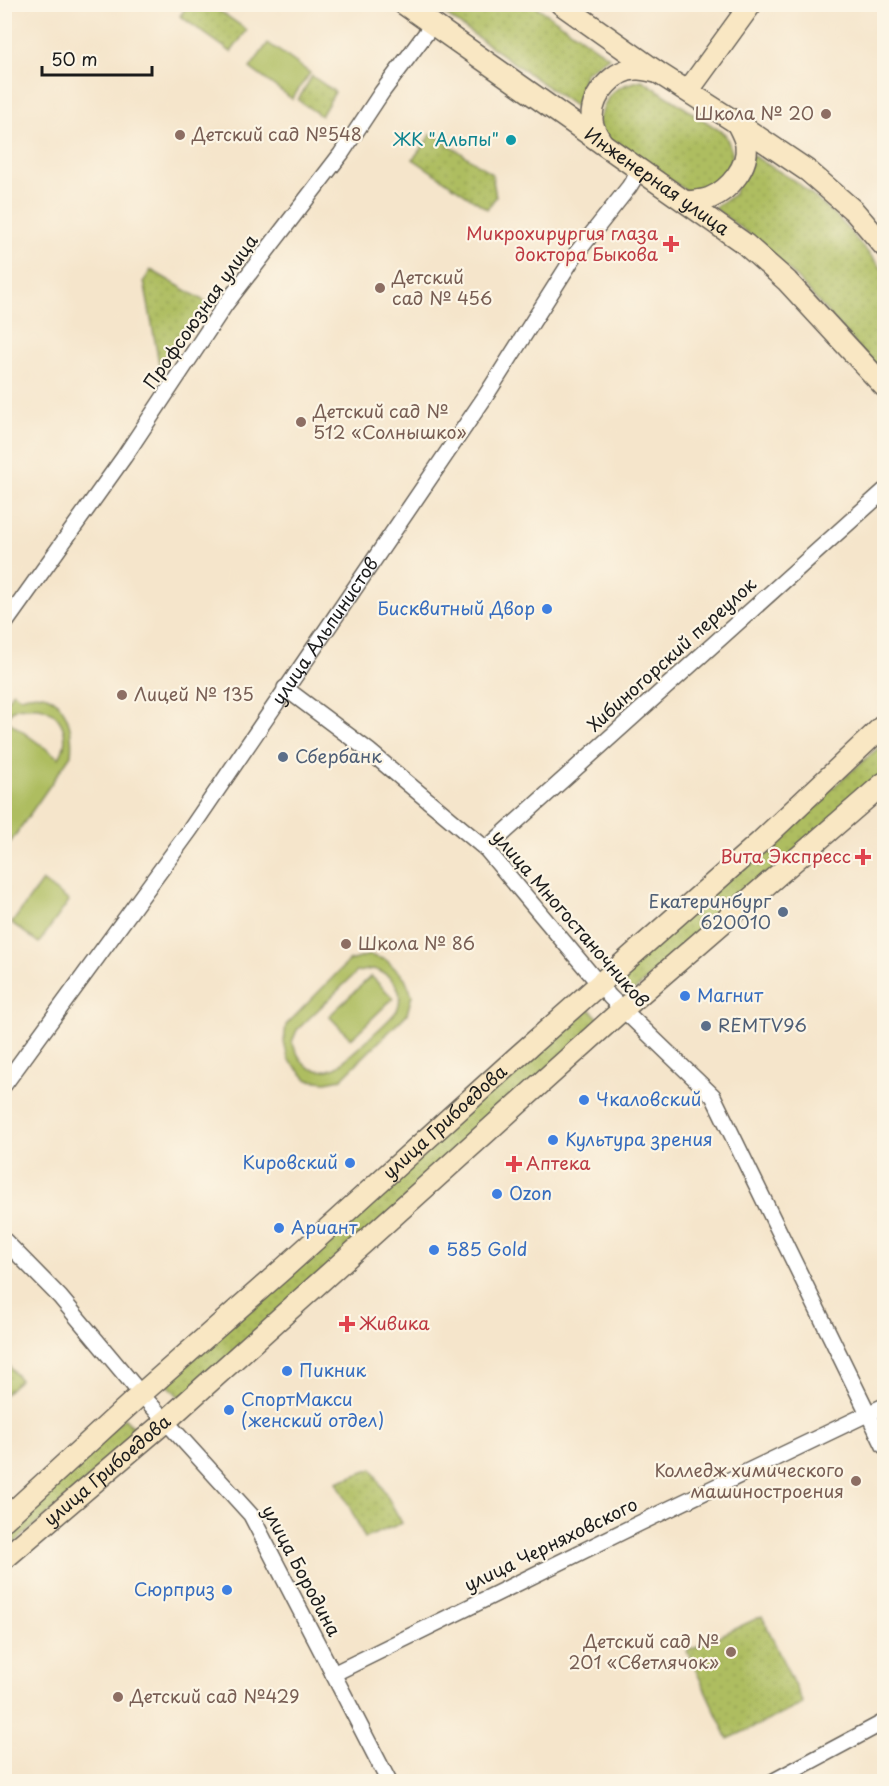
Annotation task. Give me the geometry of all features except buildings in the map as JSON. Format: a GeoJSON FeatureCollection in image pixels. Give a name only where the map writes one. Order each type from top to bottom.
{"type":"FeatureCollection","features":[{"type":"Feature","properties":{"kind":"main road","name":"Инженерная улица"},"geometry":{"type":"LineString","coordinates":[[404,4],[745,244],[787,282],[885,386]]}},
{"type":"Feature","properties":{"kind":"main road"},"geometry":{"type":"LineString","coordinates":[[561,4],[657,72],[808,171],[854,211],[885,246]]}},
{"type":"Feature","properties":{"kind":"main road"},"geometry":{"type":"LineString","coordinates":[[688,91],[751,4]]}},
{"type":"Feature","properties":{"kind":"main road"},"geometry":{"type":"LineString","coordinates":[[602,143],[594,130],[591,116],[602,88],[624,72],[637,68],[657,72]]}},
{"type":"Feature","properties":{"kind":"main road"},"geometry":{"type":"LineString","coordinates":[[686,202],[710,198],[735,179],[745,161],[746,145],[737,123]]}},
{"type":"Feature","properties":{"kind":"main road","name":"улица Грибоедова"},"geometry":{"type":"LineString","coordinates":[[4,1520],[141,1394],[760,842],[885,725]]}},
{"type":"Feature","properties":{"kind":"main road","name":"улица Грибоедова"},"geometry":{"type":"LineString","coordinates":[[4,1559],[167,1420],[622,1010],[885,783]]}},
{"type":"Feature","properties":{"kind":"street","name":"Профсоюзная улица"},"geometry":{"type":"LineString","coordinates":[[4,625],[124,457],[225,305],[340,154],[382,92],[433,24]]}},
{"type":"Feature","properties":{"kind":"street","name":"улица Альпинистов"},"geometry":{"type":"LineString","coordinates":[[4,1085],[190,830],[485,397],[575,255],[639,171]]}},
{"type":"Feature","properties":{"kind":"street","name":"Хибиногорский переулок"},"geometry":{"type":"LineString","coordinates":[[486,849],[885,491]]}},
{"type":"Feature","properties":{"kind":"street","name":"улица Многостаночников"},"geometry":{"type":"LineString","coordinates":[[285,688],[369,751],[486,849],[598,985],[713,1096],[885,1446]]}},
{"type":"Feature","properties":{"kind":"street","name":"улица Бородина"},"geometry":{"type":"LineString","coordinates":[[4,1239],[60,1297],[141,1394],[251,1515],[389,1782]]}},
{"type":"Feature","properties":{"kind":"street","name":"улица Черняховского"},"geometry":{"type":"LineString","coordinates":[[333,1674],[640,1522],[885,1406]]}},
{"type":"Feature","properties":{"kind":"street"},"geometry":{"type":"LineString","coordinates":[[772,1782],[885,1722]]}},
{"type":"Feature","properties":{"kind":"green space"},"geometry":{"type":"Polygon","coordinates":[[[188,4],[211,5],[247,30],[231,52],[180,16],[188,4]]]}},
{"type":"Feature","properties":{"kind":"green space"},"geometry":{"type":"Polygon","coordinates":[[[432,5],[534,5],[609,57],[585,73],[576,107],[432,5]]]}},
{"type":"Feature","properties":{"kind":"green space"},"geometry":{"type":"Polygon","coordinates":[[[268,43],[310,73],[292,99],[250,68],[268,43]]]}},
{"type":"Feature","properties":{"kind":"green space"},"geometry":{"type":"Polygon","coordinates":[[[312,76],[335,92],[321,116],[298,100],[312,76]]]}},
{"type":"Feature","properties":{"kind":"green space"},"geometry":{"type":"Polygon","coordinates":[[[642,80],[725,134],[732,152],[732,166],[718,188],[699,195],[687,191],[604,137],[598,122],[608,98],[617,89],[642,80]]]}},
{"type":"Feature","properties":{"kind":"green space"},"geometry":{"type":"Polygon","coordinates":[[[432,133],[492,174],[496,197],[487,209],[413,159],[432,133]]]}},
{"type":"Feature","properties":{"kind":"green space"},"geometry":{"type":"Polygon","coordinates":[[[752,155],[798,183],[839,219],[884,271],[884,376],[796,277],[757,240],[714,208],[733,195],[752,155]]]}},
{"type":"Feature","properties":{"kind":"green space"},"geometry":{"type":"Polygon","coordinates":[[[151,270],[208,303],[160,369],[144,281],[151,270]]]}},
{"type":"Feature","properties":{"kind":"green space"},"geometry":{"type":"Polygon","coordinates":[[[13,692],[20,697],[34,694],[55,701],[67,718],[72,742],[71,755],[5,850],[5,703],[13,692]],[[19,707],[5,719],[59,758],[65,740],[64,731],[55,715],[39,707],[19,707]]]}},
{"type":"Feature","properties":{"kind":"green space"},"geometry":{"type":"Polygon","coordinates":[[[884,743],[884,773],[628,996],[613,979],[884,743]]]}},
{"type":"Feature","properties":{"kind":"green space"},"geometry":{"type":"Polygon","coordinates":[[[42,881],[69,901],[39,943],[12,923],[42,881]]]}},
{"type":"Feature","properties":{"kind":"green space"},"geometry":{"type":"Polygon","coordinates":[[[369,955],[386,960],[405,978],[412,995],[407,1014],[341,1079],[326,1082],[308,1080],[288,1059],[284,1042],[286,1025],[349,961],[369,955]],[[373,969],[357,972],[297,1030],[292,1042],[299,1057],[308,1067],[320,1071],[336,1068],[397,1010],[400,996],[396,984],[380,971],[373,969]]]}},
{"type":"Feature","properties":{"kind":"green space"},"geometry":{"type":"Polygon","coordinates":[[[371,976],[393,998],[351,1039],[329,1016],[371,976]]]}},
{"type":"Feature","properties":{"kind":"green space"},"geometry":{"type":"Polygon","coordinates":[[[585,1004],[602,1022],[182,1400],[166,1383],[585,1004]]]}},
{"type":"Feature","properties":{"kind":"green space"},"geometry":{"type":"Polygon","coordinates":[[[5,1361],[20,1380],[4,1394],[5,1361]]]}},
{"type":"Feature","properties":{"kind":"green space"},"geometry":{"type":"Polygon","coordinates":[[[124,1418],[140,1434],[5,1551],[5,1526],[124,1418]]]}},
{"type":"Feature","properties":{"kind":"green space"},"geometry":{"type":"Polygon","coordinates":[[[372,1469],[402,1523],[365,1538],[337,1482],[372,1469]]]}},
{"type":"Feature","properties":{"kind":"green space"},"geometry":{"type":"Polygon","coordinates":[[[762,1616],[803,1704],[728,1739],[687,1651],[762,1616]]]}},
{"type":"Feature","properties":{"kind":"place","name":"Школа № 20"},"geometry":{"type":"Point","coordinates":[826,114]}},
{"type":"Feature","properties":{"kind":"place","name":"Детский сад №548"},"geometry":{"type":"Point","coordinates":[180,135]}},
{"type":"Feature","properties":{"kind":"place","name":"ЖК \"Альпы\""},"geometry":{"type":"Point","coordinates":[511,140]}},
{"type":"Feature","properties":{"kind":"place","name":"Микрохирургия глаза доктора Быкова"},"geometry":{"type":"Point","coordinates":[671,244]}},
{"type":"Feature","properties":{"kind":"place","name":"Детский сад № 456"},"geometry":{"type":"Point","coordinates":[380,288]}},
{"type":"Feature","properties":{"kind":"place","name":"Детский сад № 512 «Солнышко»"},"geometry":{"type":"Point","coordinates":[301,422]}},
{"type":"Feature","properties":{"kind":"place","name":"Бисквитный Двор"},"geometry":{"type":"Point","coordinates":[547,609]}},
{"type":"Feature","properties":{"kind":"place","name":"Лицей № 135"},"geometry":{"type":"Point","coordinates":[122,695]}},
{"type":"Feature","properties":{"kind":"place","name":"Сбербанк"},"geometry":{"type":"Point","coordinates":[283,757]}},
{"type":"Feature","properties":{"kind":"place","name":"Вита Экспресс"},"geometry":{"type":"Point","coordinates":[863,857]}},
{"type":"Feature","properties":{"kind":"place","name":"Екатеринбург 620010"},"geometry":{"type":"Point","coordinates":[783,912]}},
{"type":"Feature","properties":{"kind":"place","name":"Школа № 86"},"geometry":{"type":"Point","coordinates":[346,944]}},
{"type":"Feature","properties":{"kind":"place","name":"Магнит"},"geometry":{"type":"Point","coordinates":[685,996]}},
{"type":"Feature","properties":{"kind":"place","name":"REMTV96"},"geometry":{"type":"Point","coordinates":[706,1026]}},
{"type":"Feature","properties":{"kind":"place","name":"Чкаловский"},"geometry":{"type":"Point","coordinates":[584,1100]}},
{"type":"Feature","properties":{"kind":"place","name":"Культура зрения"},"geometry":{"type":"Point","coordinates":[553,1140]}},
{"type":"Feature","properties":{"kind":"place","name":"Кировский"},"geometry":{"type":"Point","coordinates":[350,1163]}},
{"type":"Feature","properties":{"kind":"place","name":"Аптека"},"geometry":{"type":"Point","coordinates":[514,1164]}},
{"type":"Feature","properties":{"kind":"place","name":"Ozon"},"geometry":{"type":"Point","coordinates":[497,1194]}},
{"type":"Feature","properties":{"kind":"place","name":"Ариант"},"geometry":{"type":"Point","coordinates":[279,1228]}},
{"type":"Feature","properties":{"kind":"place","name":"585 Gold"},"geometry":{"type":"Point","coordinates":[434,1250]}},
{"type":"Feature","properties":{"kind":"place","name":"Живика"},"geometry":{"type":"Point","coordinates":[347,1324]}},
{"type":"Feature","properties":{"kind":"place","name":"Пикник"},"geometry":{"type":"Point","coordinates":[287,1371]}},
{"type":"Feature","properties":{"kind":"place","name":"СпортМакси (женский отдел)"},"geometry":{"type":"Point","coordinates":[229,1410]}},
{"type":"Feature","properties":{"kind":"place","name":"Колледж химического машиностроения"},"geometry":{"type":"Point","coordinates":[856,1481]}},
{"type":"Feature","properties":{"kind":"place","name":"Сюрприз"},"geometry":{"type":"Point","coordinates":[227,1590]}},
{"type":"Feature","properties":{"kind":"place","name":"Детский сад № 201 «Светлячок»"},"geometry":{"type":"Point","coordinates":[731,1652]}},
{"type":"Feature","properties":{"kind":"place","name":"Детский сад №429"},"geometry":{"type":"Point","coordinates":[118,1697]}}]}
